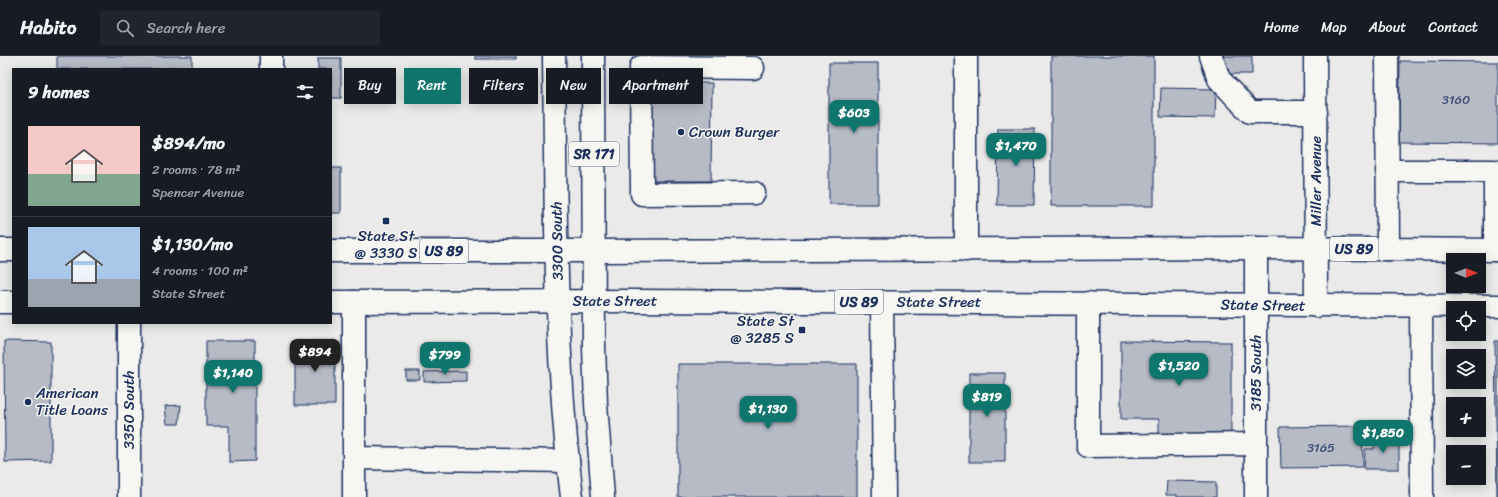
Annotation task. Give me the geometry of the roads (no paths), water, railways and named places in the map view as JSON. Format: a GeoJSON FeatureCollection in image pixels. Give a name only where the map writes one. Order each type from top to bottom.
{"type":"FeatureCollection","features":[{"type":"Feature","properties":{"kind":"main road"},"geometry":{"type":"LineString","coordinates":[[271,56],[271,68]]}},
{"type":"Feature","properties":{"kind":"main road","name":"3300 South"},"geometry":{"type":"LineString","coordinates":[[554,56],[556,251],[561,396],[572,497]]}},
{"type":"Feature","properties":{"kind":"main road","name":"SR 171"},"geometry":{"type":"LineString","coordinates":[[593,56],[596,404],[603,497]]}},
{"type":"Feature","properties":{"kind":"main road"},"geometry":{"type":"LineString","coordinates":[[966,56],[966,250]]}},
{"type":"Feature","properties":{"kind":"main road"},"geometry":{"type":"LineString","coordinates":[[1211,56],[1218,79],[1250,112],[1316,112]]}},
{"type":"Feature","properties":{"kind":"main road","name":"Miller Avenue"},"geometry":{"type":"LineString","coordinates":[[1315,56],[1316,306]]}},
{"type":"Feature","properties":{"kind":"main road"},"geometry":{"type":"LineString","coordinates":[[1387,56],[1388,249]]}},
{"type":"Feature","properties":{"kind":"main road"},"geometry":{"type":"LineString","coordinates":[[753,68],[641,67],[642,194],[754,193]]}},
{"type":"Feature","properties":{"kind":"main road"},"geometry":{"type":"LineString","coordinates":[[1387,171],[1495,171],[1497,250]]}},
{"type":"Feature","properties":{"kind":"main road","name":"US 89"},"geometry":{"type":"LineString","coordinates":[[332,251],[1256,248],[1497,250]]}},
{"type":"Feature","properties":{"kind":"main road","name":"3185 South"},"geometry":{"type":"LineString","coordinates":[[1256,248],[1256,497]]}},
{"type":"Feature","properties":{"kind":"main road"},"geometry":{"type":"LineString","coordinates":[[0,250],[12,250]]}},
{"type":"Feature","properties":{"kind":"main road","name":"State Street"},"geometry":{"type":"LineString","coordinates":[[332,302],[594,301],[1088,303],[1316,306],[1421,304],[1498,306]]}},
{"type":"Feature","properties":{"kind":"main road"},"geometry":{"type":"LineString","coordinates":[[0,302],[12,302]]}},
{"type":"Feature","properties":{"kind":"main road"},"geometry":{"type":"LineString","coordinates":[[354,302],[354,497]]}},
{"type":"Feature","properties":{"kind":"main road"},"geometry":{"type":"LineString","coordinates":[[882,302],[884,497]]}},
{"type":"Feature","properties":{"kind":"main road"},"geometry":{"type":"LineString","coordinates":[[1088,303],[1088,446],[1256,444]]}},
{"type":"Feature","properties":{"kind":"main road"},"geometry":{"type":"LineString","coordinates":[[1421,304],[1422,497]]}},
{"type":"Feature","properties":{"kind":"main road","name":"3350 South"},"geometry":{"type":"LineString","coordinates":[[129,324],[129,497]]}},
{"type":"Feature","properties":{"kind":"main road"},"geometry":{"type":"LineString","coordinates":[[354,458],[568,461]]}},
{"type":"Feature","properties":{"kind":"place","name":"Crown Burger"},"geometry":{"type":"Point","coordinates":[681,132]}},
{"type":"Feature","properties":{"kind":"place","name":"State St @ 3330 S"},"geometry":{"type":"Point","coordinates":[386,221]}},
{"type":"Feature","properties":{"kind":"place","name":"State St @ 3285 S"},"geometry":{"type":"Point","coordinates":[802,330]}},
{"type":"Feature","properties":{"kind":"place","name":"American Title Loans"},"geometry":{"type":"Point","coordinates":[28,402]}}]}
